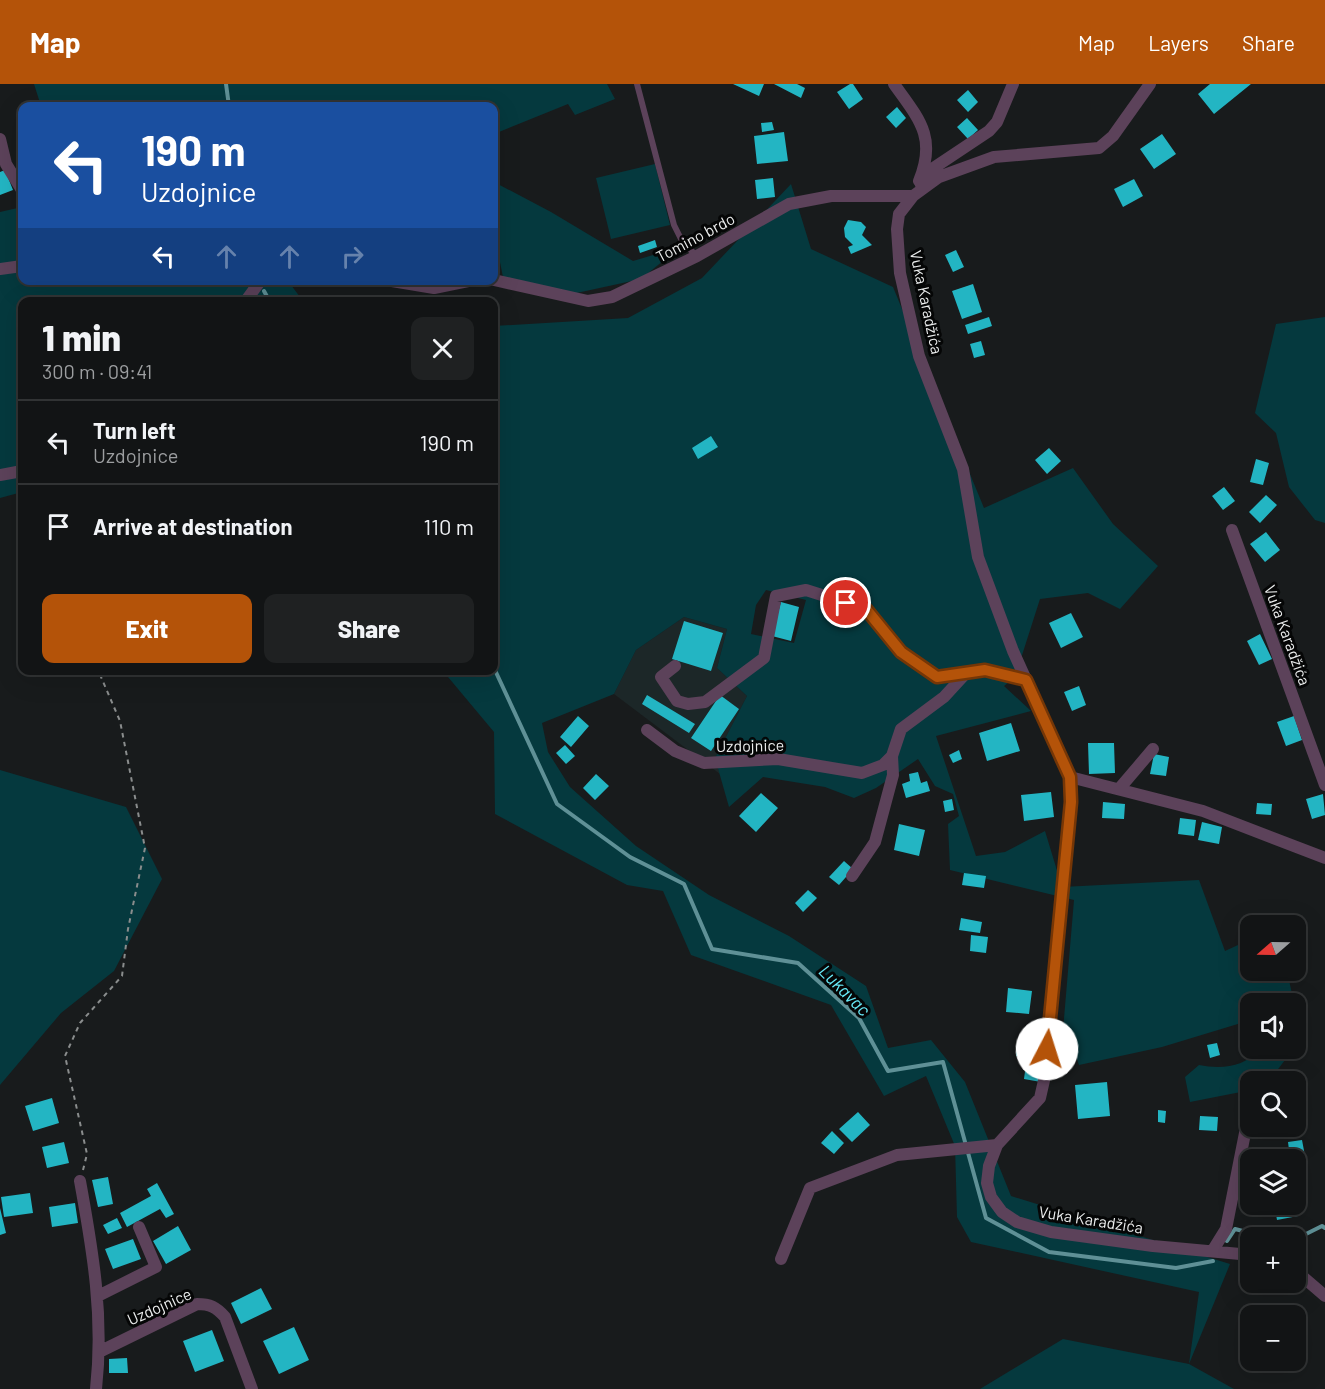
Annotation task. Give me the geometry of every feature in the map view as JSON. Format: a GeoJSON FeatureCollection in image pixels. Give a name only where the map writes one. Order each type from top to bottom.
{"type":"FeatureCollection","features":[{"type":"Feature","properties":{"kind":"street"},"geometry":{"type":"LineString","coordinates":[[894,84],[919,118],[927,139],[925,165],[913,196]]}},
{"type":"Feature","properties":{"kind":"street"},"geometry":{"type":"LineString","coordinates":[[913,196],[935,167],[989,131],[997,122],[1013,84]]}},
{"type":"Feature","properties":{"kind":"street","name":"Vuka Karadžića"},"geometry":{"type":"LineString","coordinates":[[1026,680],[978,557],[963,469],[920,356],[900,273],[897,229],[899,214],[913,196],[939,177],[994,157],[1099,148],[1113,136],[1150,84]]}},
{"type":"Feature","properties":{"kind":"street"},"geometry":{"type":"LineString","coordinates":[[0,139],[6,164],[18,184]]}},
{"type":"Feature","properties":{"kind":"street","name":"Tomino brdo"},"geometry":{"type":"LineString","coordinates":[[498,281],[588,301],[612,297],[697,256],[789,204],[831,196],[913,196]]}},
{"type":"Feature","properties":{"kind":"street"},"geometry":{"type":"LineString","coordinates":[[0,268],[18,266]]}},
{"type":"Feature","properties":{"kind":"street"},"geometry":{"type":"LineString","coordinates":[[416,285],[434,288],[449,285]]}},
{"type":"Feature","properties":{"kind":"street"},"geometry":{"type":"LineString","coordinates":[[0,475],[18,472]]}},
{"type":"Feature","properties":{"kind":"street","name":"Vuka Karadžića"},"geometry":{"type":"LineString","coordinates":[[1232,530],[1325,785]]}},
{"type":"Feature","properties":{"kind":"street"},"geometry":{"type":"LineString","coordinates":[[675,666],[661,677],[677,701],[688,704],[705,702],[764,658],[776,597],[806,590],[866,609],[901,652],[937,677],[985,670],[1026,680],[1070,777],[1071,802],[1045,1076],[1040,1098],[997,1145],[897,1155],[810,1188],[781,1259]]}},
{"type":"Feature","properties":{"kind":"street"},"geometry":{"type":"LineString","coordinates":[[852,876],[874,842],[893,775],[892,756],[901,729],[944,697],[968,672]]}},
{"type":"Feature","properties":{"kind":"street","name":"Uzdojnice"},"geometry":{"type":"LineString","coordinates":[[647,730],[675,751],[704,763],[778,759],[862,773],[883,765],[892,756]]}},
{"type":"Feature","properties":{"kind":"street"},"geometry":{"type":"LineString","coordinates":[[1119,789],[1153,749]]}},
{"type":"Feature","properties":{"kind":"street"},"geometry":{"type":"LineString","coordinates":[[1070,777],[1203,811],[1325,858]]}},
{"type":"Feature","properties":{"kind":"street"},"geometry":{"type":"LineString","coordinates":[[1213,1250],[1226,1229],[1244,1137]]}},
{"type":"Feature","properties":{"kind":"street","name":"Vuka Karadžića"},"geometry":{"type":"LineString","coordinates":[[997,1145],[989,1166],[989,1190],[1002,1212],[1017,1222],[1051,1232],[1153,1246],[1240,1254]]}},
{"type":"Feature","properties":{"kind":"street"},"geometry":{"type":"LineString","coordinates":[[80,1182],[97,1273],[100,1351],[96,1389]]}},
{"type":"Feature","properties":{"kind":"street"},"geometry":{"type":"LineString","coordinates":[[98,1296],[156,1267],[139,1227]]}},
{"type":"Feature","properties":{"kind":"street"},"geometry":{"type":"LineString","coordinates":[[1306,1280],[1325,1296]]}},
{"type":"Feature","properties":{"kind":"street","name":"Uzdojnice"},"geometry":{"type":"LineString","coordinates":[[100,1351],[197,1304],[207,1304],[217,1308],[225,1317],[252,1389]]}},
{"type":"Feature","properties":{"kind":"lane"},"geometry":{"type":"LineString","coordinates":[[637,84],[674,225],[683,243],[697,256]]}},
{"type":"Feature","properties":{"kind":"path"},"geometry":{"type":"LineString","coordinates":[[80,1182],[87,1154],[65,1056],[80,1023],[123,976],[128,929],[145,848],[120,721],[100,675]]}},
{"type":"Feature","properties":{"kind":"shaded area"},"geometry":{"type":"Polygon","coordinates":[[[34,84],[607,84],[615,99],[575,115],[568,104],[498,132],[498,102],[40,102],[34,84]]]}},
{"type":"Feature","properties":{"kind":"shaded area"},"geometry":{"type":"Polygon","coordinates":[[[655,164],[670,225],[611,239],[596,178],[655,164]]]}},
{"type":"Feature","properties":{"kind":"shaded area"},"geometry":{"type":"Polygon","coordinates":[[[498,184],[551,212],[633,261],[680,247],[641,279],[572,294],[503,277],[498,252],[498,184]]]}},
{"type":"Feature","properties":{"kind":"shaded area"},"geometry":{"type":"Polygon","coordinates":[[[791,184],[811,249],[893,287],[984,508],[1073,468],[1113,524],[1158,566],[1120,609],[1088,593],[1040,599],[1015,677],[1004,686],[1031,711],[936,736],[976,856],[1005,852],[1045,831],[1062,887],[1199,880],[1225,951],[1240,944],[1240,981],[1289,981],[1292,993],[1240,993],[1240,1023],[1162,1047],[1079,1065],[1074,1051],[1061,1054],[1074,900],[950,870],[948,824],[959,816],[953,794],[935,786],[918,759],[876,788],[854,798],[825,787],[763,777],[729,807],[715,758],[747,696],[717,668],[727,629],[684,617],[636,650],[614,694],[542,723],[548,752],[570,787],[636,846],[709,895],[789,936],[866,986],[888,1048],[931,1040],[965,1082],[1011,1196],[1230,1264],[1189,1364],[1199,1292],[971,1242],[957,1217],[955,1146],[926,1076],[884,1096],[831,1005],[691,955],[663,891],[627,885],[495,814],[494,732],[446,675],[498,675],[498,326],[628,318],[702,278],[791,184]],[[766,590],[756,605],[751,634],[794,643],[806,600],[766,590]]]}},
{"type":"Feature","properties":{"kind":"shaded area"},"geometry":{"type":"Polygon","coordinates":[[[18,208],[18,285],[291,285],[300,297],[18,297],[18,493],[0,498],[0,212],[18,208]]]}},
{"type":"Feature","properties":{"kind":"shaded area"},"geometry":{"type":"Polygon","coordinates":[[[1325,317],[1325,523],[1315,520],[1289,487],[1276,433],[1255,413],[1276,324],[1325,317]]]}},
{"type":"Feature","properties":{"kind":"shaded area"},"geometry":{"type":"Polygon","coordinates":[[[684,617],[727,629],[717,668],[747,696],[715,758],[720,774],[614,694],[636,650],[684,617]]]}},
{"type":"Feature","properties":{"kind":"shaded area"},"geometry":{"type":"Polygon","coordinates":[[[0,770],[126,807],[162,879],[114,971],[61,1013],[0,1085],[0,770]]]}},
{"type":"Feature","properties":{"kind":"shaded area"},"geometry":{"type":"Polygon","coordinates":[[[1285,1059],[1277,1071],[1240,1071],[1240,1092],[1190,1102],[1185,1077],[1199,1065],[1224,1067],[1247,1060],[1285,1059]]]}},
{"type":"Feature","properties":{"kind":"shaded area"},"geometry":{"type":"Polygon","coordinates":[[[1063,1339],[1189,1364],[1234,1389],[980,1389],[1063,1339]]]}},
{"type":"Feature","properties":{"kind":"building"},"geometry":{"type":"Polygon","coordinates":[[[733,84],[764,84],[759,96],[733,84]]]}},
{"type":"Feature","properties":{"kind":"building"},"geometry":{"type":"Polygon","coordinates":[[[774,84],[797,84],[805,88],[801,98],[774,84]]]}},
{"type":"Feature","properties":{"kind":"building"},"geometry":{"type":"Polygon","coordinates":[[[853,84],[863,99],[849,109],[837,92],[853,84]]]}},
{"type":"Feature","properties":{"kind":"building"},"geometry":{"type":"Polygon","coordinates":[[[1210,84],[1251,84],[1214,114],[1198,94],[1210,84]]]}},
{"type":"Feature","properties":{"kind":"building"},"geometry":{"type":"Polygon","coordinates":[[[968,90],[978,102],[968,112],[957,100],[968,90]]]}},
{"type":"Feature","properties":{"kind":"building"},"geometry":{"type":"Polygon","coordinates":[[[897,107],[906,118],[896,128],[886,117],[897,107]]]}},
{"type":"Feature","properties":{"kind":"building"},"geometry":{"type":"Polygon","coordinates":[[[967,118],[978,130],[968,139],[957,127],[967,118]]]}},
{"type":"Feature","properties":{"kind":"building"},"geometry":{"type":"Polygon","coordinates":[[[772,122],[774,130],[762,132],[761,123],[772,122]]]}},
{"type":"Feature","properties":{"kind":"building"},"geometry":{"type":"Polygon","coordinates":[[[784,132],[788,161],[757,164],[754,136],[784,132]]]}},
{"type":"Feature","properties":{"kind":"building"},"geometry":{"type":"Polygon","coordinates":[[[1162,134],[1176,154],[1154,169],[1140,149],[1162,134]]]}},
{"type":"Feature","properties":{"kind":"building"},"geometry":{"type":"Polygon","coordinates":[[[5,170],[13,190],[0,195],[0,172],[5,170]]]}},
{"type":"Feature","properties":{"kind":"building"},"geometry":{"type":"Polygon","coordinates":[[[773,178],[775,197],[757,199],[755,180],[773,178]]]}},
{"type":"Feature","properties":{"kind":"building"},"geometry":{"type":"Polygon","coordinates":[[[1134,179],[1143,196],[1123,207],[1114,189],[1134,179]]]}},
{"type":"Feature","properties":{"kind":"building"},"geometry":{"type":"Polygon","coordinates":[[[848,220],[861,222],[866,227],[862,235],[872,245],[851,254],[848,247],[853,245],[845,237],[844,228],[848,220]]]}},
{"type":"Feature","properties":{"kind":"building"},"geometry":{"type":"Polygon","coordinates":[[[655,240],[657,247],[640,253],[638,246],[655,240]]]}},
{"type":"Feature","properties":{"kind":"building"},"geometry":{"type":"Polygon","coordinates":[[[956,250],[964,267],[953,272],[945,255],[956,250]]]}},
{"type":"Feature","properties":{"kind":"building"},"geometry":{"type":"Polygon","coordinates":[[[973,284],[982,312],[962,319],[952,291],[973,284]]]}},
{"type":"Feature","properties":{"kind":"building"},"geometry":{"type":"Polygon","coordinates":[[[989,317],[992,326],[968,334],[965,325],[989,317]]]}},
{"type":"Feature","properties":{"kind":"building"},"geometry":{"type":"Polygon","coordinates":[[[981,341],[985,355],[974,358],[970,344],[981,341]]]}},
{"type":"Feature","properties":{"kind":"building"},"geometry":{"type":"Polygon","coordinates":[[[711,436],[718,447],[698,459],[692,448],[711,436]]]}},
{"type":"Feature","properties":{"kind":"building"},"geometry":{"type":"Polygon","coordinates":[[[1049,448],[1061,461],[1047,474],[1035,460],[1049,448]]]}},
{"type":"Feature","properties":{"kind":"building"},"geometry":{"type":"Polygon","coordinates":[[[1256,459],[1269,463],[1263,485],[1250,482],[1256,459]]]}},
{"type":"Feature","properties":{"kind":"building"},"geometry":{"type":"Polygon","coordinates":[[[1224,487],[1235,501],[1223,510],[1212,496],[1224,487]]]}},
{"type":"Feature","properties":{"kind":"building"},"geometry":{"type":"Polygon","coordinates":[[[1266,495],[1277,505],[1260,523],[1249,512],[1266,495]]]}},
{"type":"Feature","properties":{"kind":"building"},"geometry":{"type":"Polygon","coordinates":[[[1266,532],[1280,550],[1265,562],[1250,544],[1266,532]]]}},
{"type":"Feature","properties":{"kind":"building"},"geometry":{"type":"Polygon","coordinates":[[[781,602],[799,607],[791,641],[772,636],[781,602]]]}},
{"type":"Feature","properties":{"kind":"building"},"geometry":{"type":"Polygon","coordinates":[[[1071,613],[1083,637],[1061,648],[1049,623],[1071,613]]]}},
{"type":"Feature","properties":{"kind":"building"},"geometry":{"type":"Polygon","coordinates":[[[684,621],[723,633],[711,671],[672,659],[684,621]]]}},
{"type":"Feature","properties":{"kind":"building"},"geometry":{"type":"Polygon","coordinates":[[[1260,634],[1272,659],[1259,665],[1247,641],[1260,634]]]}},
{"type":"Feature","properties":{"kind":"building"},"geometry":{"type":"Polygon","coordinates":[[[1079,686],[1086,705],[1072,711],[1064,692],[1079,686]]]}},
{"type":"Feature","properties":{"kind":"building"},"geometry":{"type":"Polygon","coordinates":[[[647,695],[695,724],[689,733],[642,704],[647,695]]]}},
{"type":"Feature","properties":{"kind":"building"},"geometry":{"type":"Polygon","coordinates":[[[720,695],[739,709],[711,751],[691,738],[720,695]]]}},
{"type":"Feature","properties":{"kind":"building"},"geometry":{"type":"Polygon","coordinates":[[[578,716],[589,726],[571,747],[560,737],[578,716]]]}},
{"type":"Feature","properties":{"kind":"building"},"geometry":{"type":"Polygon","coordinates":[[[1294,716],[1302,740],[1286,746],[1277,722],[1294,716]]]}},
{"type":"Feature","properties":{"kind":"building"},"geometry":{"type":"Polygon","coordinates":[[[1011,723],[1020,751],[987,761],[979,733],[1011,723]]]}},
{"type":"Feature","properties":{"kind":"building"},"geometry":{"type":"Polygon","coordinates":[[[1088,743],[1114,743],[1115,773],[1089,774],[1088,743]]]}},
{"type":"Feature","properties":{"kind":"building"},"geometry":{"type":"Polygon","coordinates":[[[565,745],[575,756],[566,764],[556,753],[565,745]]]}},
{"type":"Feature","properties":{"kind":"building"},"geometry":{"type":"Polygon","coordinates":[[[959,750],[962,759],[953,763],[949,755],[959,750]]]}},
{"type":"Feature","properties":{"kind":"building"},"geometry":{"type":"Polygon","coordinates":[[[1154,754],[1169,757],[1166,776],[1150,774],[1154,754]]]}},
{"type":"Feature","properties":{"kind":"building"},"geometry":{"type":"Polygon","coordinates":[[[918,772],[921,783],[927,781],[930,791],[906,798],[902,784],[910,781],[909,774],[918,772]]]}},
{"type":"Feature","properties":{"kind":"building"},"geometry":{"type":"Polygon","coordinates":[[[596,774],[609,786],[595,800],[583,788],[596,774]]]}},
{"type":"Feature","properties":{"kind":"building"},"geometry":{"type":"Polygon","coordinates":[[[1051,792],[1054,817],[1024,821],[1021,795],[1051,792]]]}},
{"type":"Feature","properties":{"kind":"building"},"geometry":{"type":"Polygon","coordinates":[[[761,793],[778,808],[756,832],[739,816],[761,793]]]}},
{"type":"Feature","properties":{"kind":"building"},"geometry":{"type":"Polygon","coordinates":[[[1323,794],[1325,815],[1312,819],[1306,799],[1323,794]]]}},
{"type":"Feature","properties":{"kind":"building"},"geometry":{"type":"Polygon","coordinates":[[[952,799],[954,810],[945,812],[943,801],[952,799]]]}},
{"type":"Feature","properties":{"kind":"building"},"geometry":{"type":"Polygon","coordinates":[[[1103,802],[1125,804],[1124,819],[1102,818],[1103,802]]]}},
{"type":"Feature","properties":{"kind":"building"},"geometry":{"type":"Polygon","coordinates":[[[1257,803],[1272,804],[1271,815],[1256,814],[1257,803]]]}},
{"type":"Feature","properties":{"kind":"building"},"geometry":{"type":"Polygon","coordinates":[[[1180,818],[1196,820],[1194,836],[1178,834],[1180,818]]]}},
{"type":"Feature","properties":{"kind":"building"},"geometry":{"type":"Polygon","coordinates":[[[1202,822],[1222,827],[1219,844],[1198,840],[1202,822]]]}},
{"type":"Feature","properties":{"kind":"building"},"geometry":{"type":"Polygon","coordinates":[[[899,824],[925,830],[919,856],[894,850],[899,824]]]}},
{"type":"Feature","properties":{"kind":"building"},"geometry":{"type":"Polygon","coordinates":[[[844,861],[853,869],[839,885],[829,877],[844,861]]]}},
{"type":"Feature","properties":{"kind":"building"},"geometry":{"type":"Polygon","coordinates":[[[964,873],[986,876],[984,888],[962,885],[964,873]]]}},
{"type":"Feature","properties":{"kind":"building"},"geometry":{"type":"Polygon","coordinates":[[[808,890],[817,898],[803,912],[795,903],[808,890]]]}},
{"type":"Feature","properties":{"kind":"building"},"geometry":{"type":"Polygon","coordinates":[[[961,918],[982,922],[980,933],[959,930],[961,918]]]}},
{"type":"Feature","properties":{"kind":"building"},"geometry":{"type":"Polygon","coordinates":[[[971,935],[988,937],[986,953],[970,951],[971,935]]]}},
{"type":"Feature","properties":{"kind":"building"},"geometry":{"type":"Polygon","coordinates":[[[1008,988],[1032,991],[1029,1014],[1006,1012],[1008,988]]]}},
{"type":"Feature","properties":{"kind":"building"},"geometry":{"type":"Polygon","coordinates":[[[1017,1043],[1031,1045],[1029,1058],[1016,1056],[1017,1043]]]}},
{"type":"Feature","properties":{"kind":"building"},"geometry":{"type":"Polygon","coordinates":[[[1217,1043],[1220,1055],[1210,1058],[1207,1045],[1217,1043]]]}},
{"type":"Feature","properties":{"kind":"building"},"geometry":{"type":"Polygon","coordinates":[[[1026,1064],[1043,1066],[1041,1082],[1024,1079],[1026,1064]]]}},
{"type":"Feature","properties":{"kind":"building"},"geometry":{"type":"Polygon","coordinates":[[[1107,1082],[1110,1116],[1078,1119],[1075,1085],[1107,1082]]]}},
{"type":"Feature","properties":{"kind":"building"},"geometry":{"type":"Polygon","coordinates":[[[52,1098],[59,1123],[33,1131],[25,1106],[52,1098]]]}},
{"type":"Feature","properties":{"kind":"building"},"geometry":{"type":"Polygon","coordinates":[[[1158,1110],[1166,1111],[1165,1123],[1158,1122],[1158,1110]]]}},
{"type":"Feature","properties":{"kind":"building"},"geometry":{"type":"Polygon","coordinates":[[[858,1112],[870,1125],[852,1142],[839,1129],[858,1112]]]}},
{"type":"Feature","properties":{"kind":"building"},"geometry":{"type":"Polygon","coordinates":[[[1200,1116],[1218,1117],[1217,1131],[1199,1130],[1200,1116]]]}},
{"type":"Feature","properties":{"kind":"building"},"geometry":{"type":"Polygon","coordinates":[[[832,1131],[844,1143],[834,1154],[821,1143],[832,1131]]]}},
{"type":"Feature","properties":{"kind":"building"},"geometry":{"type":"Polygon","coordinates":[[[1302,1140],[1304,1149],[1289,1149],[1288,1142],[1302,1140]]]}},
{"type":"Feature","properties":{"kind":"building"},"geometry":{"type":"Polygon","coordinates":[[[64,1142],[69,1163],[47,1168],[42,1147],[64,1142]]]}},
{"type":"Feature","properties":{"kind":"building"},"geometry":{"type":"Polygon","coordinates":[[[108,1177],[113,1204],[98,1207],[92,1180],[108,1177]]]}},
{"type":"Feature","properties":{"kind":"building"},"geometry":{"type":"Polygon","coordinates":[[[157,1183],[174,1214],[166,1218],[160,1209],[127,1227],[120,1213],[151,1196],[147,1189],[157,1183]]]}},
{"type":"Feature","properties":{"kind":"building"},"geometry":{"type":"Polygon","coordinates":[[[30,1193],[33,1213],[4,1217],[1,1197],[30,1193]]]}},
{"type":"Feature","properties":{"kind":"building"},"geometry":{"type":"Polygon","coordinates":[[[75,1203],[78,1223],[52,1227],[49,1207],[75,1203]]]}},
{"type":"Feature","properties":{"kind":"building"},"geometry":{"type":"Polygon","coordinates":[[[0,1208],[6,1233],[0,1235],[0,1208]]]}},
{"type":"Feature","properties":{"kind":"building"},"geometry":{"type":"Polygon","coordinates":[[[1276,1215],[1298,1215],[1298,1216],[1277,1220],[1276,1215]]]}},
{"type":"Feature","properties":{"kind":"building"},"geometry":{"type":"Polygon","coordinates":[[[117,1218],[122,1228],[108,1234],[103,1225],[117,1218]]]}},
{"type":"Feature","properties":{"kind":"building"},"geometry":{"type":"Polygon","coordinates":[[[178,1226],[191,1250],[166,1264],[153,1241],[178,1226]]]}},
{"type":"Feature","properties":{"kind":"building"},"geometry":{"type":"Polygon","coordinates":[[[133,1239],[141,1259],[113,1269],[105,1249],[133,1239]]]}},
{"type":"Feature","properties":{"kind":"building"},"geometry":{"type":"Polygon","coordinates":[[[261,1288],[272,1309],[241,1324],[231,1303],[261,1288]]]}},
{"type":"Feature","properties":{"kind":"building"},"geometry":{"type":"Polygon","coordinates":[[[294,1327],[309,1360],[279,1374],[263,1341],[294,1327]]]}},
{"type":"Feature","properties":{"kind":"building"},"geometry":{"type":"Polygon","coordinates":[[[212,1330],[224,1361],[195,1372],[183,1341],[212,1330]]]}},
{"type":"Feature","properties":{"kind":"building"},"geometry":{"type":"Polygon","coordinates":[[[127,1358],[128,1373],[109,1373],[109,1359],[127,1358]]]}},
{"type":"Feature","properties":{"kind":"waterway","name":"Lukavac"},"geometry":{"type":"LineString","coordinates":[[226,84],[228,102]]}},
{"type":"Feature","properties":{"kind":"waterway","name":"Lukavac"},"geometry":{"type":"LineString","coordinates":[[264,291],[267,297]]}},
{"type":"Feature","properties":{"kind":"waterway","name":"Lukavac"},"geometry":{"type":"LineString","coordinates":[[497,675],[557,804],[630,857],[684,884],[712,949],[798,963],[859,1018],[888,1071],[943,1062],[986,1218],[1049,1252],[1176,1268],[1213,1261]]}},
{"type":"Feature","properties":{"kind":"waterway","name":"Lukavac"},"geometry":{"type":"LineString","coordinates":[[1306,1234],[1322,1226],[1325,1228]]}},
{"type":"Feature","properties":{"kind":"waterway","name":"Lukavac"},"geometry":{"type":"LineString","coordinates":[[1227,1241],[1235,1229],[1240,1230]]}},
{"type":"Feature","properties":{"kind":"route"},"geometry":{"type":"LineString","coordinates":[[846,603],[866,609],[901,652],[937,677],[985,670],[1026,680],[1070,777],[1071,802],[1047,1049]]}}]}
